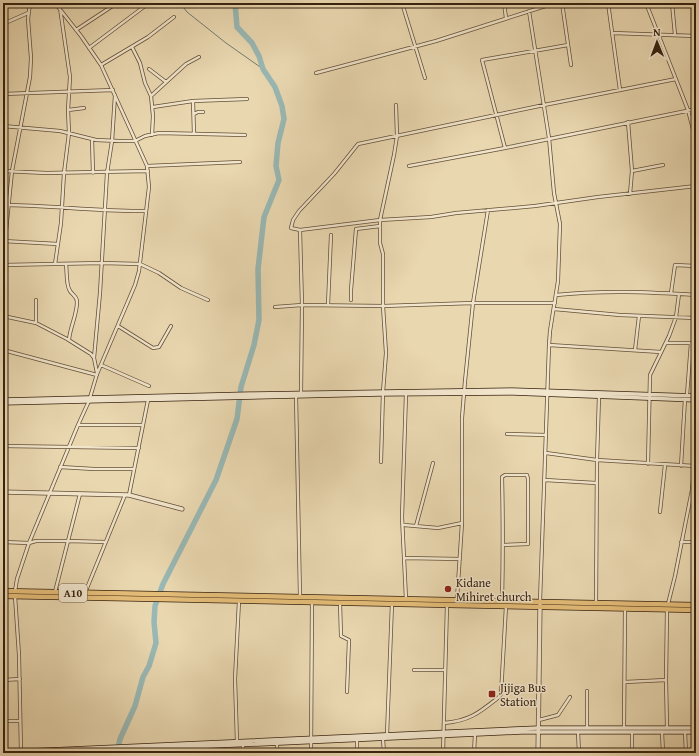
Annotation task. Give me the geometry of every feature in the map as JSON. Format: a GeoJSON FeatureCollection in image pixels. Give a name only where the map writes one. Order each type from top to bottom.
{"type":"FeatureCollection","features":[{"type":"Feature","properties":{"kind":"highway","name":"A10"},"geometry":{"type":"LineString","coordinates":[[3,595],[54,592],[143,596]]}},
{"type":"Feature","properties":{"kind":"highway","name":"A10"},"geometry":{"type":"LineString","coordinates":[[15,594],[300,597],[340,602],[506,606],[596,603],[668,606],[696,610]]}},
{"type":"Feature","properties":{"kind":"highway","name":"A10"},"geometry":{"type":"LineString","coordinates":[[167,596],[239,600],[406,599],[502,601],[625,608],[696,605]]}},
{"type":"Feature","properties":{"kind":"main road"},"geometry":{"type":"LineString","coordinates":[[383,393],[406,394],[464,392]]}},
{"type":"Feature","properties":{"kind":"main road"},"geometry":{"type":"LineString","coordinates":[[547,392],[599,396],[649,396]]}},
{"type":"Feature","properties":{"kind":"main road"},"geometry":{"type":"LineString","coordinates":[[89,399],[148,400],[298,394],[547,392],[649,396],[696,400]]}},
{"type":"Feature","properties":{"kind":"main road"},"geometry":{"type":"LineString","coordinates":[[686,398],[696,396]]}},
{"type":"Feature","properties":{"kind":"main road"},"geometry":{"type":"LineString","coordinates":[[3,401],[219,397]]}},
{"type":"Feature","properties":{"kind":"main road"},"geometry":{"type":"LineString","coordinates":[[3,492],[127,495],[182,509]]}},
{"type":"Feature","properties":{"kind":"main road"},"geometry":{"type":"LineString","coordinates":[[538,753],[540,604]]}},
{"type":"Feature","properties":{"kind":"main road"},"geometry":{"type":"LineString","coordinates":[[3,752],[130,748],[237,742],[358,740],[444,734],[587,728],[696,728]]}},
{"type":"Feature","properties":{"kind":"main road"},"geometry":{"type":"LineString","coordinates":[[193,745],[276,744],[387,735],[475,734],[538,730],[578,732],[696,732]]}},
{"type":"Feature","properties":{"kind":"main road"},"geometry":{"type":"LineString","coordinates":[[60,753],[102,749]]}},
{"type":"Feature","properties":{"kind":"street"},"geometry":{"type":"LineString","coordinates":[[30,3],[28,14],[31,58],[30,77],[12,171],[4,241],[58,244]]}},
{"type":"Feature","properties":{"kind":"street"},"geometry":{"type":"LineString","coordinates":[[21,752],[20,679],[15,594],[17,580],[29,543],[49,492],[89,399],[97,374],[135,285],[140,264],[149,187],[148,171],[101,65],[55,3]]}},
{"type":"Feature","properties":{"kind":"street"},"geometry":{"type":"LineString","coordinates":[[106,3],[110,7]]}},
{"type":"Feature","properties":{"kind":"street"},"geometry":{"type":"LineString","coordinates":[[76,30],[117,3]]}},
{"type":"Feature","properties":{"kind":"street"},"geometry":{"type":"LineString","coordinates":[[89,48],[149,3]]}},
{"type":"Feature","properties":{"kind":"street"},"geometry":{"type":"LineString","coordinates":[[402,3],[414,47],[425,78]]}},
{"type":"Feature","properties":{"kind":"street"},"geometry":{"type":"LineString","coordinates":[[504,3],[506,18]]}},
{"type":"Feature","properties":{"kind":"street"},"geometry":{"type":"LineString","coordinates":[[316,74],[414,47],[554,3]]}},
{"type":"Feature","properties":{"kind":"street"},"geometry":{"type":"LineString","coordinates":[[562,3],[571,65]]}},
{"type":"Feature","properties":{"kind":"street"},"geometry":{"type":"LineString","coordinates":[[608,3],[620,90]]}},
{"type":"Feature","properties":{"kind":"street"},"geometry":{"type":"LineString","coordinates":[[646,3],[688,110],[696,141]]}},
{"type":"Feature","properties":{"kind":"street"},"geometry":{"type":"LineString","coordinates":[[672,3],[675,35]]}},
{"type":"Feature","properties":{"kind":"street"},"geometry":{"type":"LineString","coordinates":[[55,264],[69,134],[68,110],[70,78],[60,8]]}},
{"type":"Feature","properties":{"kind":"street"},"geometry":{"type":"LineString","coordinates":[[530,11],[560,224],[560,261],[549,345],[540,604]]}},
{"type":"Feature","properties":{"kind":"street"},"geometry":{"type":"LineString","coordinates":[[3,24],[28,14]]}},
{"type":"Feature","properties":{"kind":"street"},"geometry":{"type":"LineString","coordinates":[[101,65],[148,37],[174,17]]}},
{"type":"Feature","properties":{"kind":"street"},"geometry":{"type":"LineString","coordinates":[[613,33],[696,36]]}},
{"type":"Feature","properties":{"kind":"street"},"geometry":{"type":"LineString","coordinates":[[505,148],[482,60],[568,45]]}},
{"type":"Feature","properties":{"kind":"street"},"geometry":{"type":"LineString","coordinates":[[132,47],[140,63],[145,83],[151,96],[153,107],[152,135]]}},
{"type":"Feature","properties":{"kind":"street"},"geometry":{"type":"LineString","coordinates":[[151,96],[186,64],[199,57]]}},
{"type":"Feature","properties":{"kind":"street"},"geometry":{"type":"LineString","coordinates":[[149,69],[166,82]]}},
{"type":"Feature","properties":{"kind":"street"},"geometry":{"type":"LineString","coordinates":[[676,79],[358,144],[334,174],[299,211],[290,228],[300,230],[380,220],[431,217],[456,213],[557,204],[696,186]]}},
{"type":"Feature","properties":{"kind":"street"},"geometry":{"type":"LineString","coordinates":[[3,94],[113,90]]}},
{"type":"Feature","properties":{"kind":"street"},"geometry":{"type":"LineString","coordinates":[[97,374],[94,358],[97,335],[107,173],[112,141],[115,95]]}},
{"type":"Feature","properties":{"kind":"street"},"geometry":{"type":"LineString","coordinates":[[153,107],[193,101],[247,99]]}},
{"type":"Feature","properties":{"kind":"street"},"geometry":{"type":"LineString","coordinates":[[193,101],[194,134]]}},
{"type":"Feature","properties":{"kind":"street"},"geometry":{"type":"LineString","coordinates":[[381,462],[386,353],[383,306],[383,254],[380,243],[380,220],[397,136],[396,105]]}},
{"type":"Feature","properties":{"kind":"street"},"geometry":{"type":"LineString","coordinates":[[68,110],[84,108]]}},
{"type":"Feature","properties":{"kind":"street"},"geometry":{"type":"LineString","coordinates":[[409,166],[696,109]]}},
{"type":"Feature","properties":{"kind":"street"},"geometry":{"type":"LineString","coordinates":[[194,114],[203,112]]}},
{"type":"Feature","properties":{"kind":"street"},"geometry":{"type":"LineString","coordinates":[[628,122],[632,171],[630,194]]}},
{"type":"Feature","properties":{"kind":"street"},"geometry":{"type":"LineString","coordinates":[[3,126],[60,131],[92,139],[112,141],[135,141],[159,133],[245,135]]}},
{"type":"Feature","properties":{"kind":"street"},"geometry":{"type":"LineString","coordinates":[[92,139],[93,173]]}},
{"type":"Feature","properties":{"kind":"street"},"geometry":{"type":"LineString","coordinates":[[146,166],[240,162]]}},
{"type":"Feature","properties":{"kind":"street"},"geometry":{"type":"LineString","coordinates":[[632,171],[663,165]]}},
{"type":"Feature","properties":{"kind":"street"},"geometry":{"type":"LineString","coordinates":[[3,171],[64,173],[148,171]]}},
{"type":"Feature","properties":{"kind":"street"},"geometry":{"type":"LineString","coordinates":[[3,205],[62,207],[105,211],[146,211]]}},
{"type":"Feature","properties":{"kind":"street"},"geometry":{"type":"LineString","coordinates":[[456,600],[462,523],[462,440],[464,392],[473,303],[488,210]]}},
{"type":"Feature","properties":{"kind":"street"},"geometry":{"type":"LineString","coordinates":[[351,300],[356,229],[380,226]]}},
{"type":"Feature","properties":{"kind":"street"},"geometry":{"type":"LineString","coordinates":[[300,230],[302,305],[298,394],[300,597]]}},
{"type":"Feature","properties":{"kind":"street"},"geometry":{"type":"LineString","coordinates":[[328,305],[331,235]]}},
{"type":"Feature","properties":{"kind":"street"},"geometry":{"type":"LineString","coordinates":[[3,265],[102,263],[140,264],[159,273],[181,288],[208,300]]}},
{"type":"Feature","properties":{"kind":"street"},"geometry":{"type":"LineString","coordinates":[[66,264],[69,290],[76,296],[77,301],[76,312],[70,330],[69,340]]}},
{"type":"Feature","properties":{"kind":"street"},"geometry":{"type":"LineString","coordinates":[[671,293],[675,265],[696,266]]}},
{"type":"Feature","properties":{"kind":"street"},"geometry":{"type":"LineString","coordinates":[[3,275],[3,324]]}},
{"type":"Feature","properties":{"kind":"street"},"geometry":{"type":"LineString","coordinates":[[556,295],[588,292],[651,292],[696,295]]}},
{"type":"Feature","properties":{"kind":"street"},"geometry":{"type":"LineString","coordinates":[[648,464],[650,375],[676,317],[679,294]]}},
{"type":"Feature","properties":{"kind":"street"},"geometry":{"type":"LineString","coordinates":[[36,300],[36,323]]}},
{"type":"Feature","properties":{"kind":"street"},"geometry":{"type":"LineString","coordinates":[[275,307],[302,305],[383,306],[473,303],[555,303]]}},
{"type":"Feature","properties":{"kind":"street"},"geometry":{"type":"LineString","coordinates":[[554,309],[639,316],[696,318]]}},
{"type":"Feature","properties":{"kind":"street"},"geometry":{"type":"LineString","coordinates":[[4,316],[36,323],[69,340],[91,354],[94,358]]}},
{"type":"Feature","properties":{"kind":"street"},"geometry":{"type":"LineString","coordinates":[[635,350],[639,316]]}},
{"type":"Feature","properties":{"kind":"street"},"geometry":{"type":"LineString","coordinates":[[118,326],[153,348],[159,347],[171,326]]}},
{"type":"Feature","properties":{"kind":"street"},"geometry":{"type":"LineString","coordinates":[[666,342],[696,344]]}},
{"type":"Feature","properties":{"kind":"street"},"geometry":{"type":"LineString","coordinates":[[681,466],[691,343]]}},
{"type":"Feature","properties":{"kind":"street"},"geometry":{"type":"LineString","coordinates":[[549,345],[661,352]]}},
{"type":"Feature","properties":{"kind":"street"},"geometry":{"type":"LineString","coordinates":[[3,350],[97,374]]}},
{"type":"Feature","properties":{"kind":"street"},"geometry":{"type":"LineString","coordinates":[[101,365],[149,386]]}},
{"type":"Feature","properties":{"kind":"street"},"geometry":{"type":"LineString","coordinates":[[406,394],[403,475],[403,525],[406,599]]}},
{"type":"Feature","properties":{"kind":"street"},"geometry":{"type":"LineString","coordinates":[[596,603],[596,483],[599,396]]}},
{"type":"Feature","properties":{"kind":"street"},"geometry":{"type":"LineString","coordinates":[[85,593],[127,495],[139,448],[148,400]]}},
{"type":"Feature","properties":{"kind":"street"},"geometry":{"type":"LineString","coordinates":[[78,425],[143,425]]}},
{"type":"Feature","properties":{"kind":"street"},"geometry":{"type":"LineString","coordinates":[[507,434],[546,435]]}},
{"type":"Feature","properties":{"kind":"street"},"geometry":{"type":"LineString","coordinates":[[3,446],[139,448]]}},
{"type":"Feature","properties":{"kind":"street"},"geometry":{"type":"LineString","coordinates":[[667,728],[666,680],[668,606],[692,490],[696,447]]}},
{"type":"Feature","properties":{"kind":"street"},"geometry":{"type":"LineString","coordinates":[[546,453],[597,460],[695,466]]}},
{"type":"Feature","properties":{"kind":"street"},"geometry":{"type":"LineString","coordinates":[[416,526],[433,463]]}},
{"type":"Feature","properties":{"kind":"street"},"geometry":{"type":"LineString","coordinates":[[660,512],[665,465]]}},
{"type":"Feature","properties":{"kind":"street"},"geometry":{"type":"LineString","coordinates":[[60,467],[134,469]]}},
{"type":"Feature","properties":{"kind":"street"},"geometry":{"type":"LineString","coordinates":[[502,601],[502,477],[505,475],[527,475],[528,544],[503,545]]}},
{"type":"Feature","properties":{"kind":"street"},"geometry":{"type":"LineString","coordinates":[[545,480],[596,483]]}},
{"type":"Feature","properties":{"kind":"street"},"geometry":{"type":"LineString","coordinates":[[692,490],[696,491]]}},
{"type":"Feature","properties":{"kind":"street"},"geometry":{"type":"LineString","coordinates":[[54,592],[80,494]]}},
{"type":"Feature","properties":{"kind":"street"},"geometry":{"type":"LineString","coordinates":[[403,525],[438,528],[462,523]]}},
{"type":"Feature","properties":{"kind":"street"},"geometry":{"type":"LineString","coordinates":[[3,542],[106,542]]}},
{"type":"Feature","properties":{"kind":"street"},"geometry":{"type":"LineString","coordinates":[[681,542],[696,542]]}},
{"type":"Feature","properties":{"kind":"street"},"geometry":{"type":"LineString","coordinates":[[405,558],[460,559]]}},
{"type":"Feature","properties":{"kind":"street"},"geometry":{"type":"LineString","coordinates":[[311,753],[312,599]]}},
{"type":"Feature","properties":{"kind":"street"},"geometry":{"type":"LineString","coordinates":[[237,742],[235,679],[239,600]]}},
{"type":"Feature","properties":{"kind":"street"},"geometry":{"type":"LineString","coordinates":[[340,602],[341,636],[349,640],[347,692]]}},
{"type":"Feature","properties":{"kind":"street"},"geometry":{"type":"LineString","coordinates":[[387,735],[392,603]]}},
{"type":"Feature","properties":{"kind":"street"},"geometry":{"type":"LineString","coordinates":[[443,753],[447,604]]}},
{"type":"Feature","properties":{"kind":"street"},"geometry":{"type":"LineString","coordinates":[[444,723],[460,721],[478,714],[501,694],[506,606]]}},
{"type":"Feature","properties":{"kind":"street"},"geometry":{"type":"LineString","coordinates":[[624,728],[625,608]]}},
{"type":"Feature","properties":{"kind":"street"},"geometry":{"type":"LineString","coordinates":[[414,670],[445,670]]}},
{"type":"Feature","properties":{"kind":"street"},"geometry":{"type":"LineString","coordinates":[[3,680],[20,679]]}},
{"type":"Feature","properties":{"kind":"street"},"geometry":{"type":"LineString","coordinates":[[625,682],[666,680]]}},
{"type":"Feature","properties":{"kind":"street"},"geometry":{"type":"LineString","coordinates":[[587,728],[588,691]]}},
{"type":"Feature","properties":{"kind":"street"},"geometry":{"type":"LineString","coordinates":[[539,720],[558,715],[570,697]]}},
{"type":"Feature","properties":{"kind":"street"},"geometry":{"type":"LineString","coordinates":[[3,721],[20,721]]}},
{"type":"Feature","properties":{"kind":"street"},"geometry":{"type":"LineString","coordinates":[[578,732],[579,753]]}},
{"type":"Feature","properties":{"kind":"street"},"geometry":{"type":"LineString","coordinates":[[632,732],[632,753]]}},
{"type":"Feature","properties":{"kind":"street"},"geometry":{"type":"LineString","coordinates":[[662,732],[662,753]]}},
{"type":"Feature","properties":{"kind":"street"},"geometry":{"type":"LineString","coordinates":[[685,732],[686,753]]}},
{"type":"Feature","properties":{"kind":"street"},"geometry":{"type":"LineString","coordinates":[[474,753],[475,734]]}},
{"type":"Feature","properties":{"kind":"street"},"geometry":{"type":"LineString","coordinates":[[383,738],[384,753]]}},
{"type":"Feature","properties":{"kind":"street"},"geometry":{"type":"LineString","coordinates":[[357,753],[358,740]]}},
{"type":"Feature","properties":{"kind":"street"},"geometry":{"type":"LineString","coordinates":[[276,744],[277,753]]}},
{"type":"Feature","properties":{"kind":"street"},"geometry":{"type":"LineString","coordinates":[[193,745],[193,753]]}},
{"type":"Feature","properties":{"kind":"street"},"geometry":{"type":"LineString","coordinates":[[243,745],[243,753]]}},
{"type":"Feature","properties":{"kind":"waterway"},"geometry":{"type":"LineString","coordinates":[[180,3],[187,12],[226,43],[263,69]]}},
{"type":"Feature","properties":{"kind":"waterway"},"geometry":{"type":"LineString","coordinates":[[117,753],[120,739],[135,706],[143,677],[149,666],[156,643],[154,622],[155,606],[163,584],[216,480],[237,419],[241,387],[254,345],[259,320],[258,269],[264,217],[279,180],[276,166],[278,143],[284,119],[282,106],[275,87],[263,69],[259,56],[252,43],[237,27],[235,3]]}},
{"type":"Feature","properties":{"kind":"place","name":"Kidane Mihiret church"},"geometry":{"type":"Point","coordinates":[448,589]}},
{"type":"Feature","properties":{"kind":"place","name":"Jijiga Bus Station"},"geometry":{"type":"Point","coordinates":[492,694]}}]}
